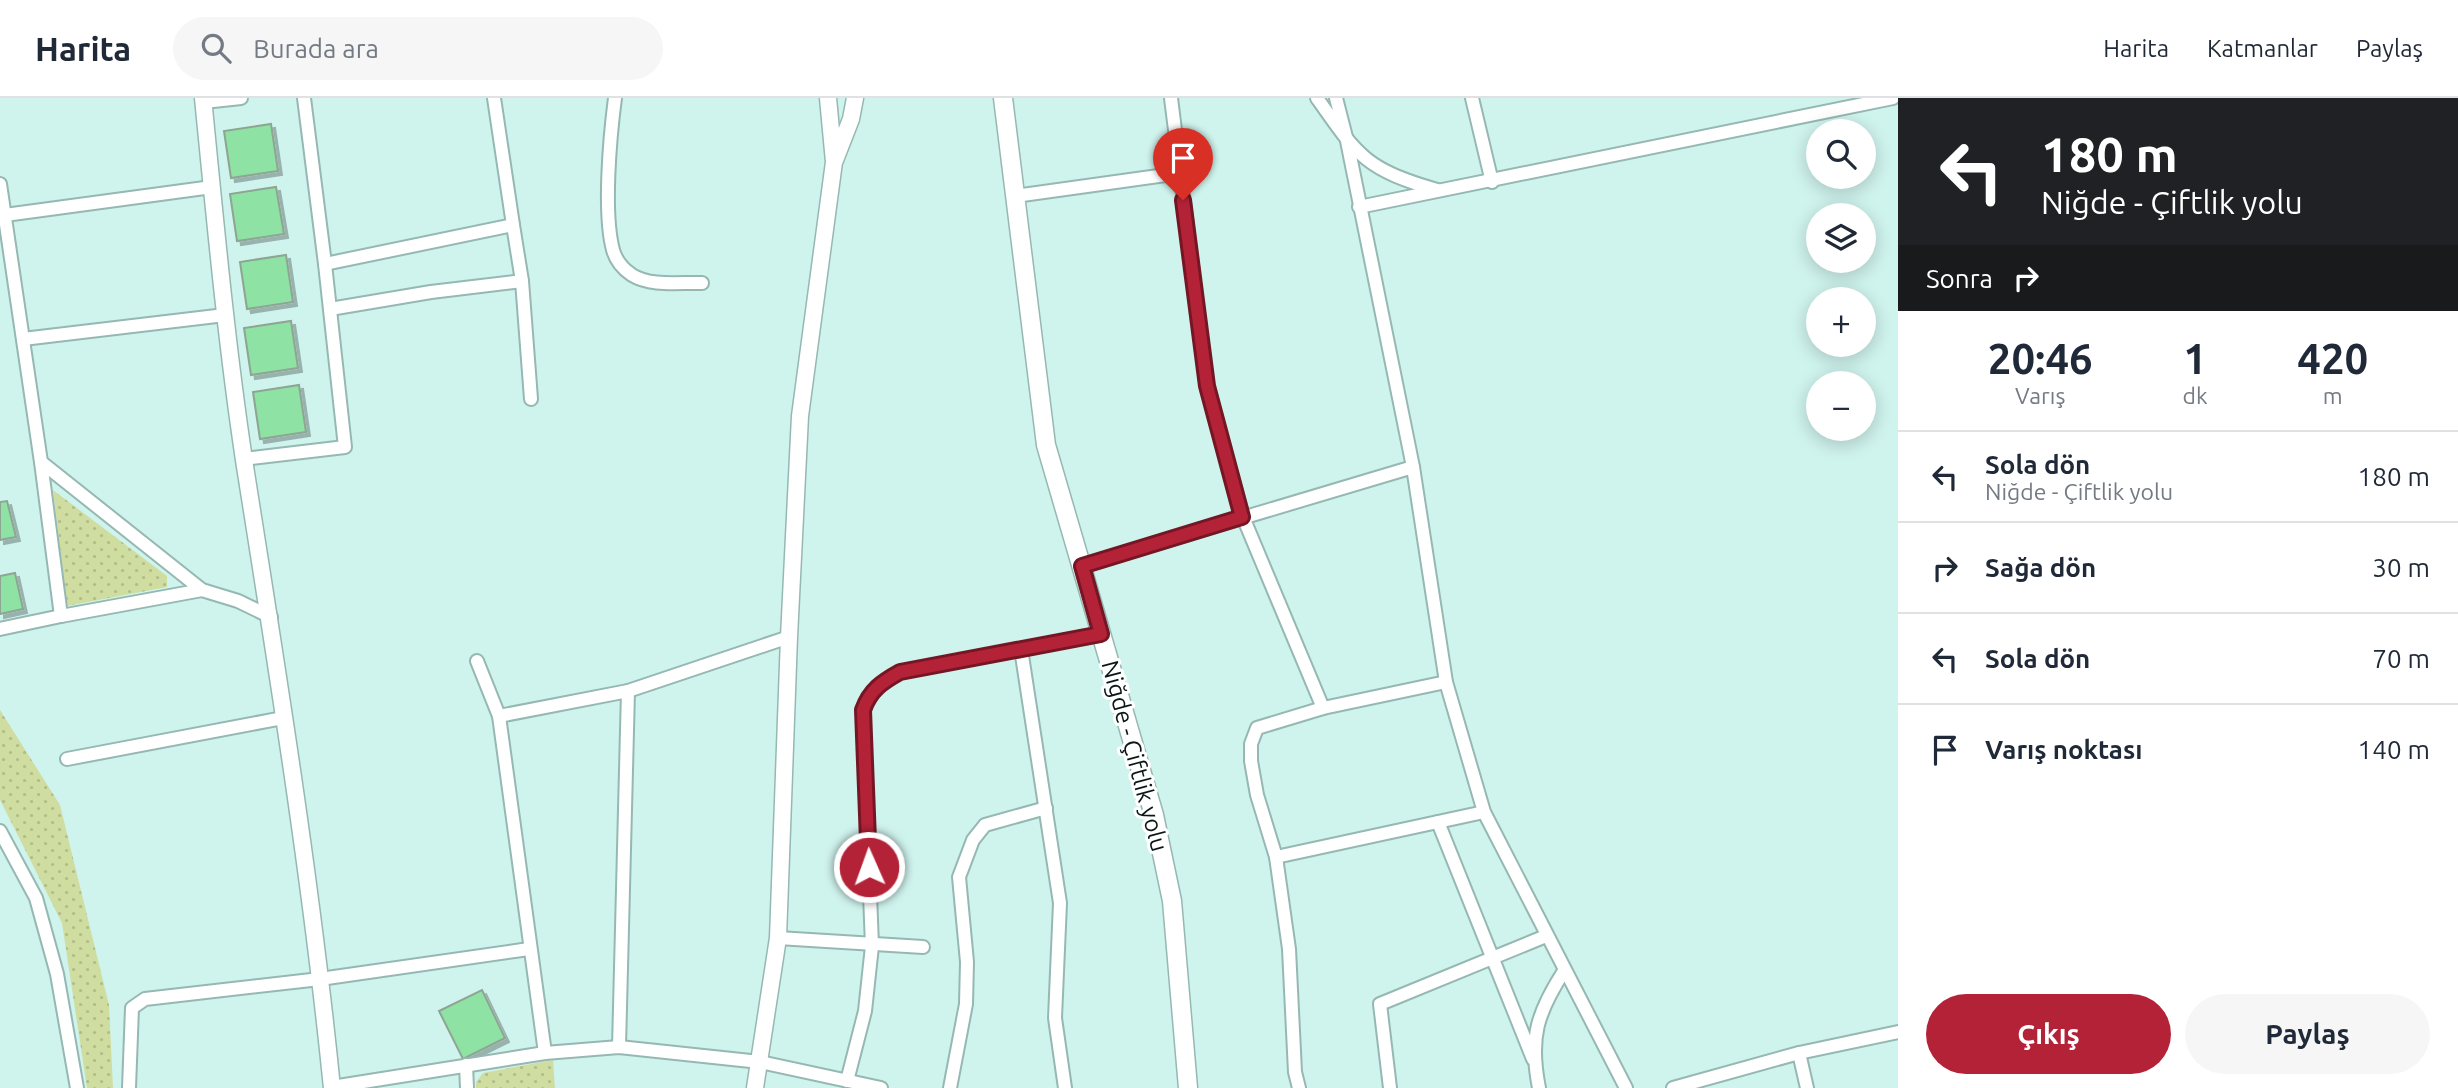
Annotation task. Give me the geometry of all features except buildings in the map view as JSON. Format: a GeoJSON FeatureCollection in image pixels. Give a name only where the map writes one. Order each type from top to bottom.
{"type":"FeatureCollection","features":[{"type":"Feature","properties":{"kind":"main road","name":"Niğde - Çiftlik yolu"},"geometry":{"type":"LineString","coordinates":[[1003,98],[1046,445],[1154,815],[1172,901],[1188,1088]]}},
{"type":"Feature","properties":{"kind":"street"},"geometry":{"type":"LineString","coordinates":[[241,98],[203,100],[225,314],[244,459],[271,617],[332,1088],[545,1053],[619,1047],[760,1062],[881,1088]]}},
{"type":"Feature","properties":{"kind":"street"},"geometry":{"type":"LineString","coordinates":[[244,459],[345,447],[304,98]]}},
{"type":"Feature","properties":{"kind":"street"},"geometry":{"type":"LineString","coordinates":[[494,98],[522,281],[531,399]]}},
{"type":"Feature","properties":{"kind":"street"},"geometry":{"type":"LineString","coordinates":[[615,98],[610,134],[609,197],[613,250],[620,266],[634,277],[653,282],[702,283]]}},
{"type":"Feature","properties":{"kind":"street"},"geometry":{"type":"LineString","coordinates":[[755,1088],[778,939],[800,416],[834,163],[828,98]]}},
{"type":"Feature","properties":{"kind":"street"},"geometry":{"type":"LineString","coordinates":[[834,163],[851,119],[855,98]]}},
{"type":"Feature","properties":{"kind":"street"},"geometry":{"type":"LineString","coordinates":[[1171,98],[1207,386],[1242,517],[1323,708]]}},
{"type":"Feature","properties":{"kind":"street"},"geometry":{"type":"LineString","coordinates":[[1317,98],[1348,141],[1370,164],[1385,172],[1441,191]]}},
{"type":"Feature","properties":{"kind":"street"},"geometry":{"type":"LineString","coordinates":[[1336,98],[1348,141],[1359,207],[1413,467],[1446,682],[1483,812],[1626,1088]]}},
{"type":"Feature","properties":{"kind":"street"},"geometry":{"type":"LineString","coordinates":[[1472,98],[1492,182]]}},
{"type":"Feature","properties":{"kind":"street"},"geometry":{"type":"LineString","coordinates":[[1359,207],[1492,182],[1893,98]]}},
{"type":"Feature","properties":{"kind":"street"},"geometry":{"type":"LineString","coordinates":[[1015,196],[1180,173]]}},
{"type":"Feature","properties":{"kind":"street"},"geometry":{"type":"LineString","coordinates":[[0,184],[61,616]]}},
{"type":"Feature","properties":{"kind":"street"},"geometry":{"type":"LineString","coordinates":[[5,215],[212,187]]}},
{"type":"Feature","properties":{"kind":"street"},"geometry":{"type":"LineString","coordinates":[[325,264],[513,225]]}},
{"type":"Feature","properties":{"kind":"street"},"geometry":{"type":"LineString","coordinates":[[330,309],[431,292],[522,281]]}},
{"type":"Feature","properties":{"kind":"street"},"geometry":{"type":"LineString","coordinates":[[23,339],[225,314]]}},
{"type":"Feature","properties":{"kind":"street"},"geometry":{"type":"LineString","coordinates":[[41,462],[202,590],[238,601],[271,617]]}},
{"type":"Feature","properties":{"kind":"street"},"geometry":{"type":"LineString","coordinates":[[1082,566],[1413,467]]}},
{"type":"Feature","properties":{"kind":"street"},"geometry":{"type":"LineString","coordinates":[[0,629],[202,590]]}},
{"type":"Feature","properties":{"kind":"street"},"geometry":{"type":"LineString","coordinates":[[847,1081],[865,1011],[872,946],[863,710],[869,695],[882,681],[900,672],[1101,634]]}},
{"type":"Feature","properties":{"kind":"street"},"geometry":{"type":"LineString","coordinates":[[499,716],[628,691],[789,637]]}},
{"type":"Feature","properties":{"kind":"street"},"geometry":{"type":"LineString","coordinates":[[1021,649],[1060,902],[1055,1018],[1065,1088]]}},
{"type":"Feature","properties":{"kind":"street"},"geometry":{"type":"LineString","coordinates":[[477,661],[499,716],[545,1053]]}},
{"type":"Feature","properties":{"kind":"street"},"geometry":{"type":"LineString","coordinates":[[1299,1088],[1295,1072],[1289,948],[1276,857],[1257,795],[1251,744],[1257,728],[1323,708],[1446,682]]}},
{"type":"Feature","properties":{"kind":"street"},"geometry":{"type":"LineString","coordinates":[[619,1047],[628,691]]}},
{"type":"Feature","properties":{"kind":"street"},"geometry":{"type":"LineString","coordinates":[[67,759],[283,718]]}},
{"type":"Feature","properties":{"kind":"street"},"geometry":{"type":"LineString","coordinates":[[950,1088],[965,1004],[967,962],[959,877],[973,840],[985,825],[1046,808]]}},
{"type":"Feature","properties":{"kind":"street"},"geometry":{"type":"LineString","coordinates":[[1276,857],[1483,812]]}},
{"type":"Feature","properties":{"kind":"street"},"geometry":{"type":"LineString","coordinates":[[1438,822],[1533,1059],[1539,1088]]}},
{"type":"Feature","properties":{"kind":"street"},"geometry":{"type":"LineString","coordinates":[[0,831],[36,898],[57,974],[77,1088]]}},
{"type":"Feature","properties":{"kind":"street"},"geometry":{"type":"LineString","coordinates":[[1390,1088],[1380,1004],[1546,936]]}},
{"type":"Feature","properties":{"kind":"street"},"geometry":{"type":"LineString","coordinates":[[778,939],[923,947]]}},
{"type":"Feature","properties":{"kind":"street"},"geometry":{"type":"LineString","coordinates":[[129,1088],[132,1008],[145,999],[320,979],[529,949]]}},
{"type":"Feature","properties":{"kind":"street"},"geometry":{"type":"LineString","coordinates":[[1533,1059],[1535,1029],[1545,1000],[1564,971]]}},
{"type":"Feature","properties":{"kind":"street"},"geometry":{"type":"LineString","coordinates":[[1673,1088],[1799,1053],[1898,1032]]}},
{"type":"Feature","properties":{"kind":"street"},"geometry":{"type":"LineString","coordinates":[[1799,1053],[1807,1088]]}},
{"type":"Feature","properties":{"kind":"street"},"geometry":{"type":"LineString","coordinates":[[466,1065],[467,1088]]}},
{"type":"Feature","properties":{"kind":"green space"},"geometry":{"type":"Polygon","coordinates":[[[53,490],[167,576],[167,587],[67,606],[53,490]]]}},
{"type":"Feature","properties":{"kind":"green space"},"geometry":{"type":"Polygon","coordinates":[[[0,710],[60,805],[109,1005],[113,1088],[87,1088],[62,923],[0,800],[0,710]]]}},
{"type":"Feature","properties":{"kind":"green space"},"geometry":{"type":"Polygon","coordinates":[[[553,1060],[555,1088],[476,1088],[476,1082],[483,1073],[553,1060]]]}},
{"type":"Feature","properties":{"kind":"route"},"geometry":{"type":"LineString","coordinates":[[869,867],[863,710],[869,695],[882,681],[900,672],[1101,634],[1082,566],[1242,517],[1207,386],[1183,200]]}}]}
